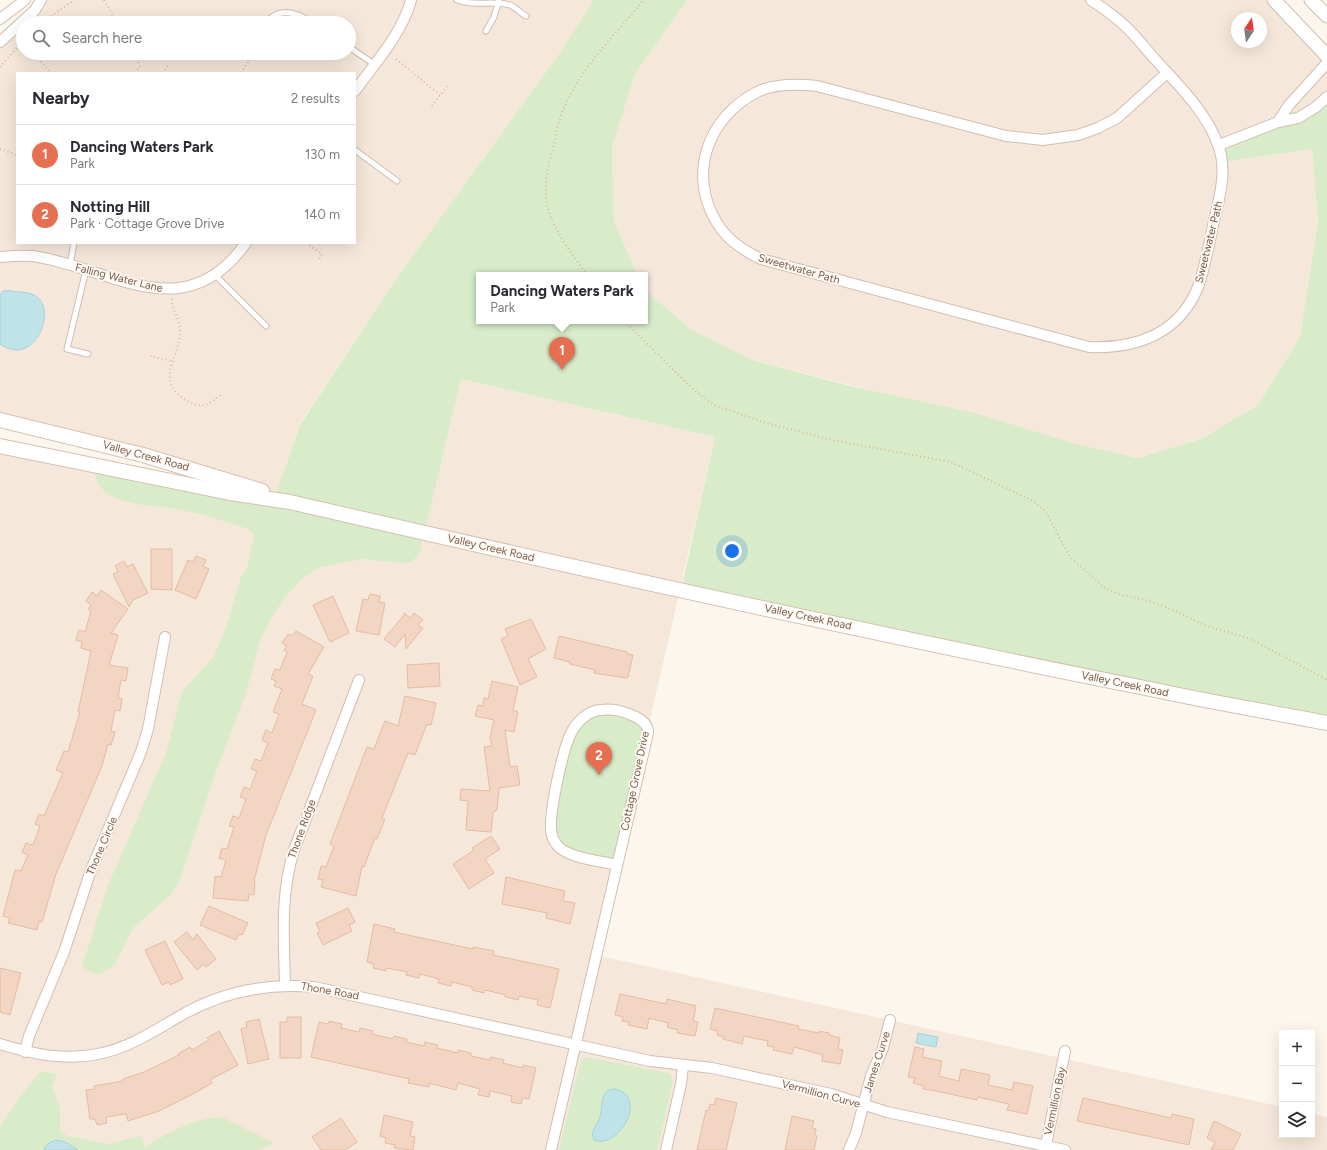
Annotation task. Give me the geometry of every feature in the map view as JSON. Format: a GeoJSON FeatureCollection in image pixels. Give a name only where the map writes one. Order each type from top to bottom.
{"type":"FeatureCollection","features":[{"type":"Feature","properties":{"kind":"main road","name":"Valley Creek Road"},"geometry":{"type":"LineString","coordinates":[[0,420],[143,455],[231,480],[290,502]]}},
{"type":"Feature","properties":{"kind":"main road","name":"Valley Creek Road"},"geometry":{"type":"LineString","coordinates":[[0,446],[230,493],[290,502],[665,587],[1162,692],[1327,723]]}},
{"type":"Feature","properties":{"kind":"street"},"geometry":{"type":"LineString","coordinates":[[0,19],[25,0]]}},
{"type":"Feature","properties":{"kind":"street"},"geometry":{"type":"LineString","coordinates":[[28,16],[35,10],[41,0]]}},
{"type":"Feature","properties":{"kind":"street"},"geometry":{"type":"LineString","coordinates":[[356,91],[394,38],[404,20],[411,0]]}},
{"type":"Feature","properties":{"kind":"street","name":"Sweetwater Path"},"geometry":{"type":"LineString","coordinates":[[1091,0],[1125,26],[1167,73],[1210,126],[1219,145],[1222,176],[1220,194],[1204,268],[1197,288],[1189,304],[1176,320],[1159,333],[1138,343],[1112,348],[1089,347],[761,259],[743,251],[728,238],[717,223],[708,204],[704,182],[704,157],[711,137],[723,118],[758,92],[796,84],[817,86],[1006,136],[1043,140],[1078,135],[1104,125],[1117,118],[1167,73]]}},
{"type":"Feature","properties":{"kind":"street"},"geometry":{"type":"LineString","coordinates":[[1274,0],[1327,56]]}},
{"type":"Feature","properties":{"kind":"street"},"geometry":{"type":"LineString","coordinates":[[1311,0],[1327,16]]}},
{"type":"Feature","properties":{"kind":"street"},"geometry":{"type":"LineString","coordinates":[[0,42],[16,27]]}},
{"type":"Feature","properties":{"kind":"street"},"geometry":{"type":"LineString","coordinates":[[1278,122],[1289,105],[1327,63]]}},
{"type":"Feature","properties":{"kind":"street"},"geometry":{"type":"LineString","coordinates":[[1219,145],[1278,122],[1298,118],[1316,108],[1327,97]]}},
{"type":"Feature","properties":{"kind":"street","name":"Falling Water Lane"},"geometry":{"type":"LineString","coordinates":[[0,256],[33,256],[145,286],[172,290],[189,288],[215,275],[226,266],[245,244]]}},
{"type":"Feature","properties":{"kind":"street","name":"Thone Circle"},"geometry":{"type":"LineString","coordinates":[[25,1052],[31,1031],[68,943],[91,870],[141,752],[148,728],[165,637]]}},
{"type":"Feature","properties":{"kind":"street","name":"Thone Ridge"},"geometry":{"type":"LineString","coordinates":[[285,986],[283,911],[287,874],[294,850],[359,680]]}},
{"type":"Feature","properties":{"kind":"street","name":"Cottage Grove Drive"},"geometry":{"type":"LineString","coordinates":[[551,1150],[617,865],[648,730],[643,721],[637,717],[602,710],[591,713],[579,721],[568,740],[552,810],[552,834],[557,846],[569,854],[617,865]]}},
{"type":"Feature","properties":{"kind":"street","name":"Thone Road"},"geometry":{"type":"LineString","coordinates":[[0,1044],[25,1052],[60,1057],[91,1055],[106,1052],[143,1038],[181,1015],[217,998],[254,988],[285,986],[331,990],[575,1046]]}},
{"type":"Feature","properties":{"kind":"street","name":"James Curve"},"geometry":{"type":"LineString","coordinates":[[849,1150],[858,1130],[871,1076],[883,1048],[890,1020]]}},
{"type":"Feature","properties":{"kind":"street","name":"Vermillion Curve"},"geometry":{"type":"LineString","coordinates":[[575,1046],[650,1061],[716,1069],[831,1094],[888,1112],[1045,1148],[1065,1150]]}},
{"type":"Feature","properties":{"kind":"street","name":"Vermillion Bay"},"geometry":{"type":"LineString","coordinates":[[1045,1148],[1066,1052]]}},
{"type":"Feature","properties":{"kind":"street"},"geometry":{"type":"LineString","coordinates":[[666,1150],[681,1084],[683,1066]]}},
{"type":"Feature","properties":{"kind":"lane"},"geometry":{"type":"LineString","coordinates":[[457,0],[470,4],[499,1],[510,5],[526,16]]}},
{"type":"Feature","properties":{"kind":"lane"},"geometry":{"type":"LineString","coordinates":[[486,31],[494,17],[499,1]]}},
{"type":"Feature","properties":{"kind":"lane"},"geometry":{"type":"LineString","coordinates":[[271,16],[290,12],[304,16]]}},
{"type":"Feature","properties":{"kind":"lane"},"geometry":{"type":"LineString","coordinates":[[356,52],[374,64]]}},
{"type":"Feature","properties":{"kind":"lane"},"geometry":{"type":"LineString","coordinates":[[356,151],[397,181]]}},
{"type":"Feature","properties":{"kind":"lane"},"geometry":{"type":"LineString","coordinates":[[70,265],[74,244]]}},
{"type":"Feature","properties":{"kind":"lane"},"geometry":{"type":"LineString","coordinates":[[86,270],[67,349],[88,354]]}},
{"type":"Feature","properties":{"kind":"lane"},"geometry":{"type":"LineString","coordinates":[[215,275],[266,326]]}},
{"type":"Feature","properties":{"kind":"path"},"geometry":{"type":"LineString","coordinates":[[51,16],[74,0]]}},
{"type":"Feature","properties":{"kind":"path"},"geometry":{"type":"LineString","coordinates":[[104,0],[113,16]]}},
{"type":"Feature","properties":{"kind":"path"},"geometry":{"type":"LineString","coordinates":[[585,272],[566,245],[548,209],[546,190],[550,160],[565,106],[576,86],[588,67],[644,0]]}},
{"type":"Feature","properties":{"kind":"path"},"geometry":{"type":"LineString","coordinates":[[0,67],[16,48]]}},
{"type":"Feature","properties":{"kind":"path"},"geometry":{"type":"LineString","coordinates":[[396,59],[440,95]]}},
{"type":"Feature","properties":{"kind":"path"},"geometry":{"type":"LineString","coordinates":[[39,60],[51,72]]}},
{"type":"Feature","properties":{"kind":"path"},"geometry":{"type":"LineString","coordinates":[[136,72],[140,67],[138,60]]}},
{"type":"Feature","properties":{"kind":"path"},"geometry":{"type":"LineString","coordinates":[[242,72],[249,60]]}},
{"type":"Feature","properties":{"kind":"path"},"geometry":{"type":"LineString","coordinates":[[163,72],[169,64]]}},
{"type":"Feature","properties":{"kind":"path"},"geometry":{"type":"LineString","coordinates":[[432,106],[448,85]]}},
{"type":"Feature","properties":{"kind":"path"},"geometry":{"type":"LineString","coordinates":[[0,149],[16,155]]}},
{"type":"Feature","properties":{"kind":"path"},"geometry":{"type":"LineString","coordinates":[[307,244],[322,254],[319,260]]}},
{"type":"Feature","properties":{"kind":"path"},"geometry":{"type":"LineString","coordinates":[[172,290],[172,308],[178,318],[180,331],[172,361],[170,378],[171,386],[177,395],[194,404],[203,406],[208,405],[222,394]]}},
{"type":"Feature","properties":{"kind":"path"},"geometry":{"type":"LineString","coordinates":[[627,324],[693,389],[714,405],[766,423],[837,440],[951,462],[1034,501],[1046,512],[1070,557],[1104,588],[1118,594],[1146,600],[1171,609],[1207,626],[1245,637],[1327,680]]}},
{"type":"Feature","properties":{"kind":"path"},"geometry":{"type":"LineString","coordinates":[[150,356],[172,361]]}},
{"type":"Feature","properties":{"kind":"shaded area"},"geometry":{"type":"Polygon","coordinates":[[[41,0],[592,0],[594,2],[559,54],[396,279],[300,424],[275,496],[0,420],[0,42],[16,26],[16,60],[356,60],[356,16],[25,16],[41,0]]]}},
{"type":"Feature","properties":{"kind":"shaded area"},"geometry":{"type":"Polygon","coordinates":[[[687,0],[1274,0],[1327,56],[1327,97],[1222,164],[1236,160],[1312,149],[1318,222],[1300,337],[1258,405],[1201,439],[1138,458],[1069,442],[753,360],[692,330],[648,293],[648,272],[637,272],[614,222],[612,148],[635,74],[687,0]]]}},
{"type":"Feature","properties":{"kind":"shaded area"},"geometry":{"type":"Polygon","coordinates":[[[461,379],[715,437],[596,955],[1279,1106],[1279,1138],[1315,1138],[1315,1115],[1327,1117],[1327,1150],[0,1150],[0,451],[290,502],[461,379]]]}},
{"type":"Feature","properties":{"kind":"green space"},"geometry":{"type":"Polygon","coordinates":[[[592,0],[687,0],[635,74],[612,148],[614,222],[637,272],[476,272],[476,324],[648,324],[648,293],[692,330],[753,360],[850,386],[975,413],[1069,442],[1138,458],[1201,439],[1258,405],[1300,337],[1318,222],[1312,149],[1236,160],[1221,164],[1219,145],[1298,118],[1327,97],[1327,723],[681,590],[715,437],[461,379],[419,555],[411,562],[405,563],[362,559],[320,567],[303,578],[285,597],[271,619],[260,641],[245,696],[215,774],[179,882],[169,896],[133,928],[115,964],[100,974],[95,974],[82,967],[108,885],[166,753],[182,692],[214,656],[227,625],[241,577],[247,568],[254,535],[249,529],[203,515],[118,499],[108,494],[101,487],[96,478],[94,466],[275,496],[300,425],[396,279],[559,54],[593,2],[592,0]]]}},
{"type":"Feature","properties":{"kind":"green space"},"geometry":{"type":"Polygon","coordinates":[[[607,710],[647,726],[617,865],[563,851],[551,826],[554,803],[579,721],[607,710]]]}},
{"type":"Feature","properties":{"kind":"green space"},"geometry":{"type":"Polygon","coordinates":[[[586,1057],[668,1073],[671,1076],[673,1082],[657,1150],[559,1150],[580,1063],[586,1057]]]}},
{"type":"Feature","properties":{"kind":"green space"},"geometry":{"type":"Polygon","coordinates":[[[40,1072],[57,1073],[52,1088],[60,1108],[60,1130],[67,1136],[108,1144],[141,1136],[143,1139],[144,1148],[161,1137],[194,1122],[205,1119],[224,1118],[274,1143],[258,1150],[0,1150],[0,1127],[18,1099],[40,1072]]]}},
{"type":"Feature","properties":{"kind":"water"},"geometry":{"type":"Polygon","coordinates":[[[3,291],[31,294],[37,297],[43,304],[43,325],[39,335],[32,344],[23,349],[12,349],[0,344],[0,295],[3,291]]]}},
{"type":"Feature","properties":{"kind":"water"},"geometry":{"type":"Polygon","coordinates":[[[918,1033],[938,1037],[936,1047],[916,1043],[918,1033]]]}},
{"type":"Feature","properties":{"kind":"water"},"geometry":{"type":"Polygon","coordinates":[[[613,1089],[624,1093],[629,1100],[630,1110],[627,1120],[613,1137],[604,1141],[594,1140],[592,1133],[600,1117],[602,1100],[605,1093],[613,1089]]]}},
{"type":"Feature","properties":{"kind":"water"},"geometry":{"type":"Polygon","coordinates":[[[57,1140],[65,1142],[78,1150],[44,1150],[47,1144],[57,1140]]]}},
{"type":"Feature","properties":{"kind":"building"},"geometry":{"type":"Polygon","coordinates":[[[151,549],[172,549],[172,590],[151,589],[151,549]]]}},
{"type":"Feature","properties":{"kind":"building"},"geometry":{"type":"Polygon","coordinates":[[[196,556],[206,560],[203,566],[209,569],[196,599],[175,590],[188,560],[193,562],[196,556]]]}},
{"type":"Feature","properties":{"kind":"building"},"geometry":{"type":"Polygon","coordinates":[[[124,561],[127,567],[133,564],[148,593],[133,600],[129,607],[113,574],[118,572],[115,566],[124,561]]]}},
{"type":"Feature","properties":{"kind":"building"},"geometry":{"type":"Polygon","coordinates":[[[101,590],[128,609],[111,633],[118,635],[109,665],[128,668],[126,681],[121,680],[118,698],[122,699],[120,711],[115,710],[111,731],[115,732],[111,745],[108,744],[102,766],[56,874],[42,922],[39,921],[37,930],[8,923],[10,918],[3,916],[15,870],[21,871],[28,855],[22,852],[26,843],[33,845],[40,826],[35,824],[39,814],[44,816],[63,773],[56,770],[64,751],[68,752],[80,712],[78,712],[91,651],[81,648],[82,642],[76,640],[79,630],[85,632],[91,611],[88,609],[91,605],[86,601],[92,592],[97,596],[101,590]]]}},
{"type":"Feature","properties":{"kind":"building"},"geometry":{"type":"Polygon","coordinates":[[[370,594],[380,596],[379,602],[385,603],[379,635],[356,631],[363,599],[368,600],[370,594]]]}},
{"type":"Feature","properties":{"kind":"building"},"geometry":{"type":"Polygon","coordinates":[[[333,596],[349,633],[330,642],[313,605],[333,596]]]}},
{"type":"Feature","properties":{"kind":"building"},"geometry":{"type":"Polygon","coordinates":[[[404,613],[410,618],[414,613],[423,620],[418,625],[423,628],[406,649],[405,634],[395,647],[384,639],[404,615],[404,613]]]}},
{"type":"Feature","properties":{"kind":"building"},"geometry":{"type":"Polygon","coordinates":[[[531,619],[546,649],[528,659],[537,677],[520,685],[501,639],[508,636],[505,629],[531,619]]]}},
{"type":"Feature","properties":{"kind":"building"},"geometry":{"type":"Polygon","coordinates":[[[296,631],[324,647],[308,674],[313,676],[302,704],[316,710],[266,835],[254,881],[254,895],[249,894],[248,901],[213,898],[215,876],[221,877],[226,860],[219,858],[222,848],[227,849],[234,827],[229,826],[233,816],[239,818],[246,799],[240,797],[244,787],[250,789],[257,771],[251,769],[255,759],[261,761],[268,743],[262,740],[266,730],[272,733],[279,714],[273,712],[282,689],[274,686],[276,681],[271,679],[275,669],[280,670],[287,652],[284,650],[287,646],[282,643],[288,634],[292,636],[296,631]]]}},
{"type":"Feature","properties":{"kind":"building"},"geometry":{"type":"Polygon","coordinates":[[[559,636],[627,652],[627,654],[633,655],[628,677],[626,678],[594,673],[595,670],[570,664],[570,662],[554,658],[559,636]]]}},
{"type":"Feature","properties":{"kind":"building"},"geometry":{"type":"Polygon","coordinates":[[[439,663],[440,686],[408,688],[407,665],[439,663]]]}},
{"type":"Feature","properties":{"kind":"building"},"geometry":{"type":"Polygon","coordinates":[[[492,681],[518,687],[513,710],[518,712],[514,732],[505,730],[510,767],[517,766],[520,785],[499,788],[497,810],[493,812],[491,832],[466,830],[468,801],[460,800],[461,789],[490,791],[484,747],[492,746],[490,737],[494,720],[475,716],[478,705],[483,706],[484,698],[488,699],[492,681]]]}},
{"type":"Feature","properties":{"kind":"building"},"geometry":{"type":"Polygon","coordinates":[[[405,696],[436,703],[431,725],[427,724],[415,755],[408,753],[382,818],[385,819],[377,839],[375,838],[364,867],[362,866],[356,896],[321,887],[323,880],[318,879],[321,866],[326,867],[334,846],[330,844],[367,747],[374,749],[385,721],[398,726],[405,696]]]}},
{"type":"Feature","properties":{"kind":"building"},"geometry":{"type":"Polygon","coordinates":[[[491,836],[500,849],[485,859],[494,873],[469,889],[453,864],[474,850],[472,848],[491,836]]]}},
{"type":"Feature","properties":{"kind":"building"},"geometry":{"type":"Polygon","coordinates":[[[506,877],[565,891],[563,901],[575,903],[570,924],[546,918],[547,913],[502,904],[506,877]]]}},
{"type":"Feature","properties":{"kind":"building"},"geometry":{"type":"Polygon","coordinates":[[[209,906],[248,923],[242,935],[239,934],[236,940],[200,925],[209,906]]]}},
{"type":"Feature","properties":{"kind":"building"},"geometry":{"type":"Polygon","coordinates":[[[348,908],[355,922],[349,925],[352,931],[323,945],[317,933],[320,932],[316,923],[348,908]]]}},
{"type":"Feature","properties":{"kind":"building"},"geometry":{"type":"Polygon","coordinates":[[[374,924],[395,929],[394,932],[473,949],[473,947],[494,951],[493,955],[559,969],[550,1008],[537,1005],[538,1000],[519,996],[518,1000],[505,997],[506,995],[485,990],[484,993],[472,990],[472,987],[452,982],[451,986],[438,983],[439,979],[420,974],[419,978],[406,975],[407,972],[386,968],[386,971],[373,968],[374,964],[367,962],[374,924]]]}},
{"type":"Feature","properties":{"kind":"building"},"geometry":{"type":"Polygon","coordinates":[[[187,932],[193,940],[197,934],[216,959],[206,967],[204,964],[197,970],[174,942],[187,932]]]}},
{"type":"Feature","properties":{"kind":"building"},"geometry":{"type":"Polygon","coordinates":[[[165,941],[183,979],[170,985],[169,982],[162,985],[145,950],[165,941]]]}},
{"type":"Feature","properties":{"kind":"building"},"geometry":{"type":"Polygon","coordinates":[[[0,968],[21,973],[10,1015],[0,1012],[0,968]]]}},
{"type":"Feature","properties":{"kind":"building"},"geometry":{"type":"Polygon","coordinates":[[[620,994],[666,1004],[667,999],[696,1006],[693,1021],[698,1022],[695,1036],[677,1033],[678,1030],[667,1027],[668,1023],[649,1018],[647,1029],[628,1025],[629,1022],[622,1021],[623,1017],[615,1015],[620,994]]]}},
{"type":"Feature","properties":{"kind":"building"},"geometry":{"type":"Polygon","coordinates":[[[715,1008],[799,1026],[798,1029],[819,1033],[819,1031],[829,1033],[829,1035],[840,1038],[838,1049],[843,1050],[840,1064],[822,1061],[823,1055],[794,1047],[792,1054],[773,1050],[774,1047],[767,1046],[768,1041],[744,1036],[742,1044],[723,1039],[724,1037],[717,1035],[718,1031],[710,1029],[715,1008]]]}},
{"type":"Feature","properties":{"kind":"building"},"geometry":{"type":"Polygon","coordinates":[[[287,1017],[301,1017],[301,1058],[280,1058],[280,1022],[287,1022],[287,1017]]]}},
{"type":"Feature","properties":{"kind":"building"},"geometry":{"type":"Polygon","coordinates":[[[259,1019],[269,1059],[248,1064],[241,1029],[247,1027],[246,1022],[259,1019]]]}},
{"type":"Feature","properties":{"kind":"building"},"geometry":{"type":"Polygon","coordinates":[[[329,1021],[342,1024],[341,1028],[359,1032],[360,1028],[373,1031],[372,1034],[393,1039],[394,1036],[407,1039],[406,1042],[424,1046],[425,1042],[438,1045],[437,1048],[458,1053],[458,1050],[471,1053],[471,1056],[490,1060],[491,1057],[504,1060],[503,1063],[523,1068],[523,1065],[536,1068],[529,1099],[523,1098],[521,1104],[511,1102],[512,1096],[490,1091],[489,1097],[478,1095],[480,1089],[458,1083],[456,1090],[429,1083],[429,1087],[408,1083],[409,1079],[311,1057],[319,1022],[328,1024],[329,1021]]]}},
{"type":"Feature","properties":{"kind":"building"},"geometry":{"type":"Polygon","coordinates":[[[219,1031],[238,1065],[210,1080],[212,1083],[159,1111],[128,1121],[126,1114],[106,1117],[107,1123],[97,1125],[95,1119],[90,1119],[86,1090],[95,1089],[94,1086],[123,1081],[123,1079],[144,1072],[179,1055],[178,1054],[190,1047],[192,1050],[209,1040],[207,1038],[219,1031]]]}},
{"type":"Feature","properties":{"kind":"building"},"geometry":{"type":"Polygon","coordinates":[[[915,1047],[924,1049],[922,1057],[942,1061],[939,1076],[959,1081],[961,1069],[990,1075],[988,1085],[1012,1090],[1014,1082],[1033,1086],[1027,1114],[1007,1110],[1009,1104],[978,1097],[977,1100],[923,1089],[924,1086],[913,1083],[915,1078],[908,1077],[915,1047]]]}},
{"type":"Feature","properties":{"kind":"building"},"geometry":{"type":"Polygon","coordinates":[[[716,1098],[737,1103],[726,1150],[697,1150],[706,1110],[708,1111],[710,1104],[714,1105],[716,1098]]]}},
{"type":"Feature","properties":{"kind":"building"},"geometry":{"type":"Polygon","coordinates":[[[1083,1098],[1171,1118],[1172,1114],[1194,1119],[1189,1145],[1077,1121],[1083,1098]]]}},
{"type":"Feature","properties":{"kind":"building"},"geometry":{"type":"Polygon","coordinates":[[[384,1115],[413,1122],[410,1136],[415,1137],[413,1150],[394,1148],[395,1145],[385,1143],[386,1138],[380,1136],[384,1115]]]}},
{"type":"Feature","properties":{"kind":"building"},"geometry":{"type":"Polygon","coordinates":[[[792,1116],[814,1121],[812,1128],[816,1129],[815,1135],[817,1136],[814,1150],[785,1150],[792,1116]]]}},
{"type":"Feature","properties":{"kind":"building"},"geometry":{"type":"Polygon","coordinates":[[[341,1118],[357,1142],[345,1150],[321,1150],[312,1137],[341,1118]]]}},
{"type":"Feature","properties":{"kind":"building"},"geometry":{"type":"Polygon","coordinates":[[[1214,1121],[1241,1134],[1233,1150],[1211,1150],[1215,1142],[1207,1138],[1214,1121]]]}},
{"type":"Feature","properties":{"kind":"place","name":"Dancing Waters Park"},"geometry":{"type":"Point","coordinates":[562,370]}},
{"type":"Feature","properties":{"kind":"place","name":"Notting Hill"},"geometry":{"type":"Point","coordinates":[599,775]}}]}
